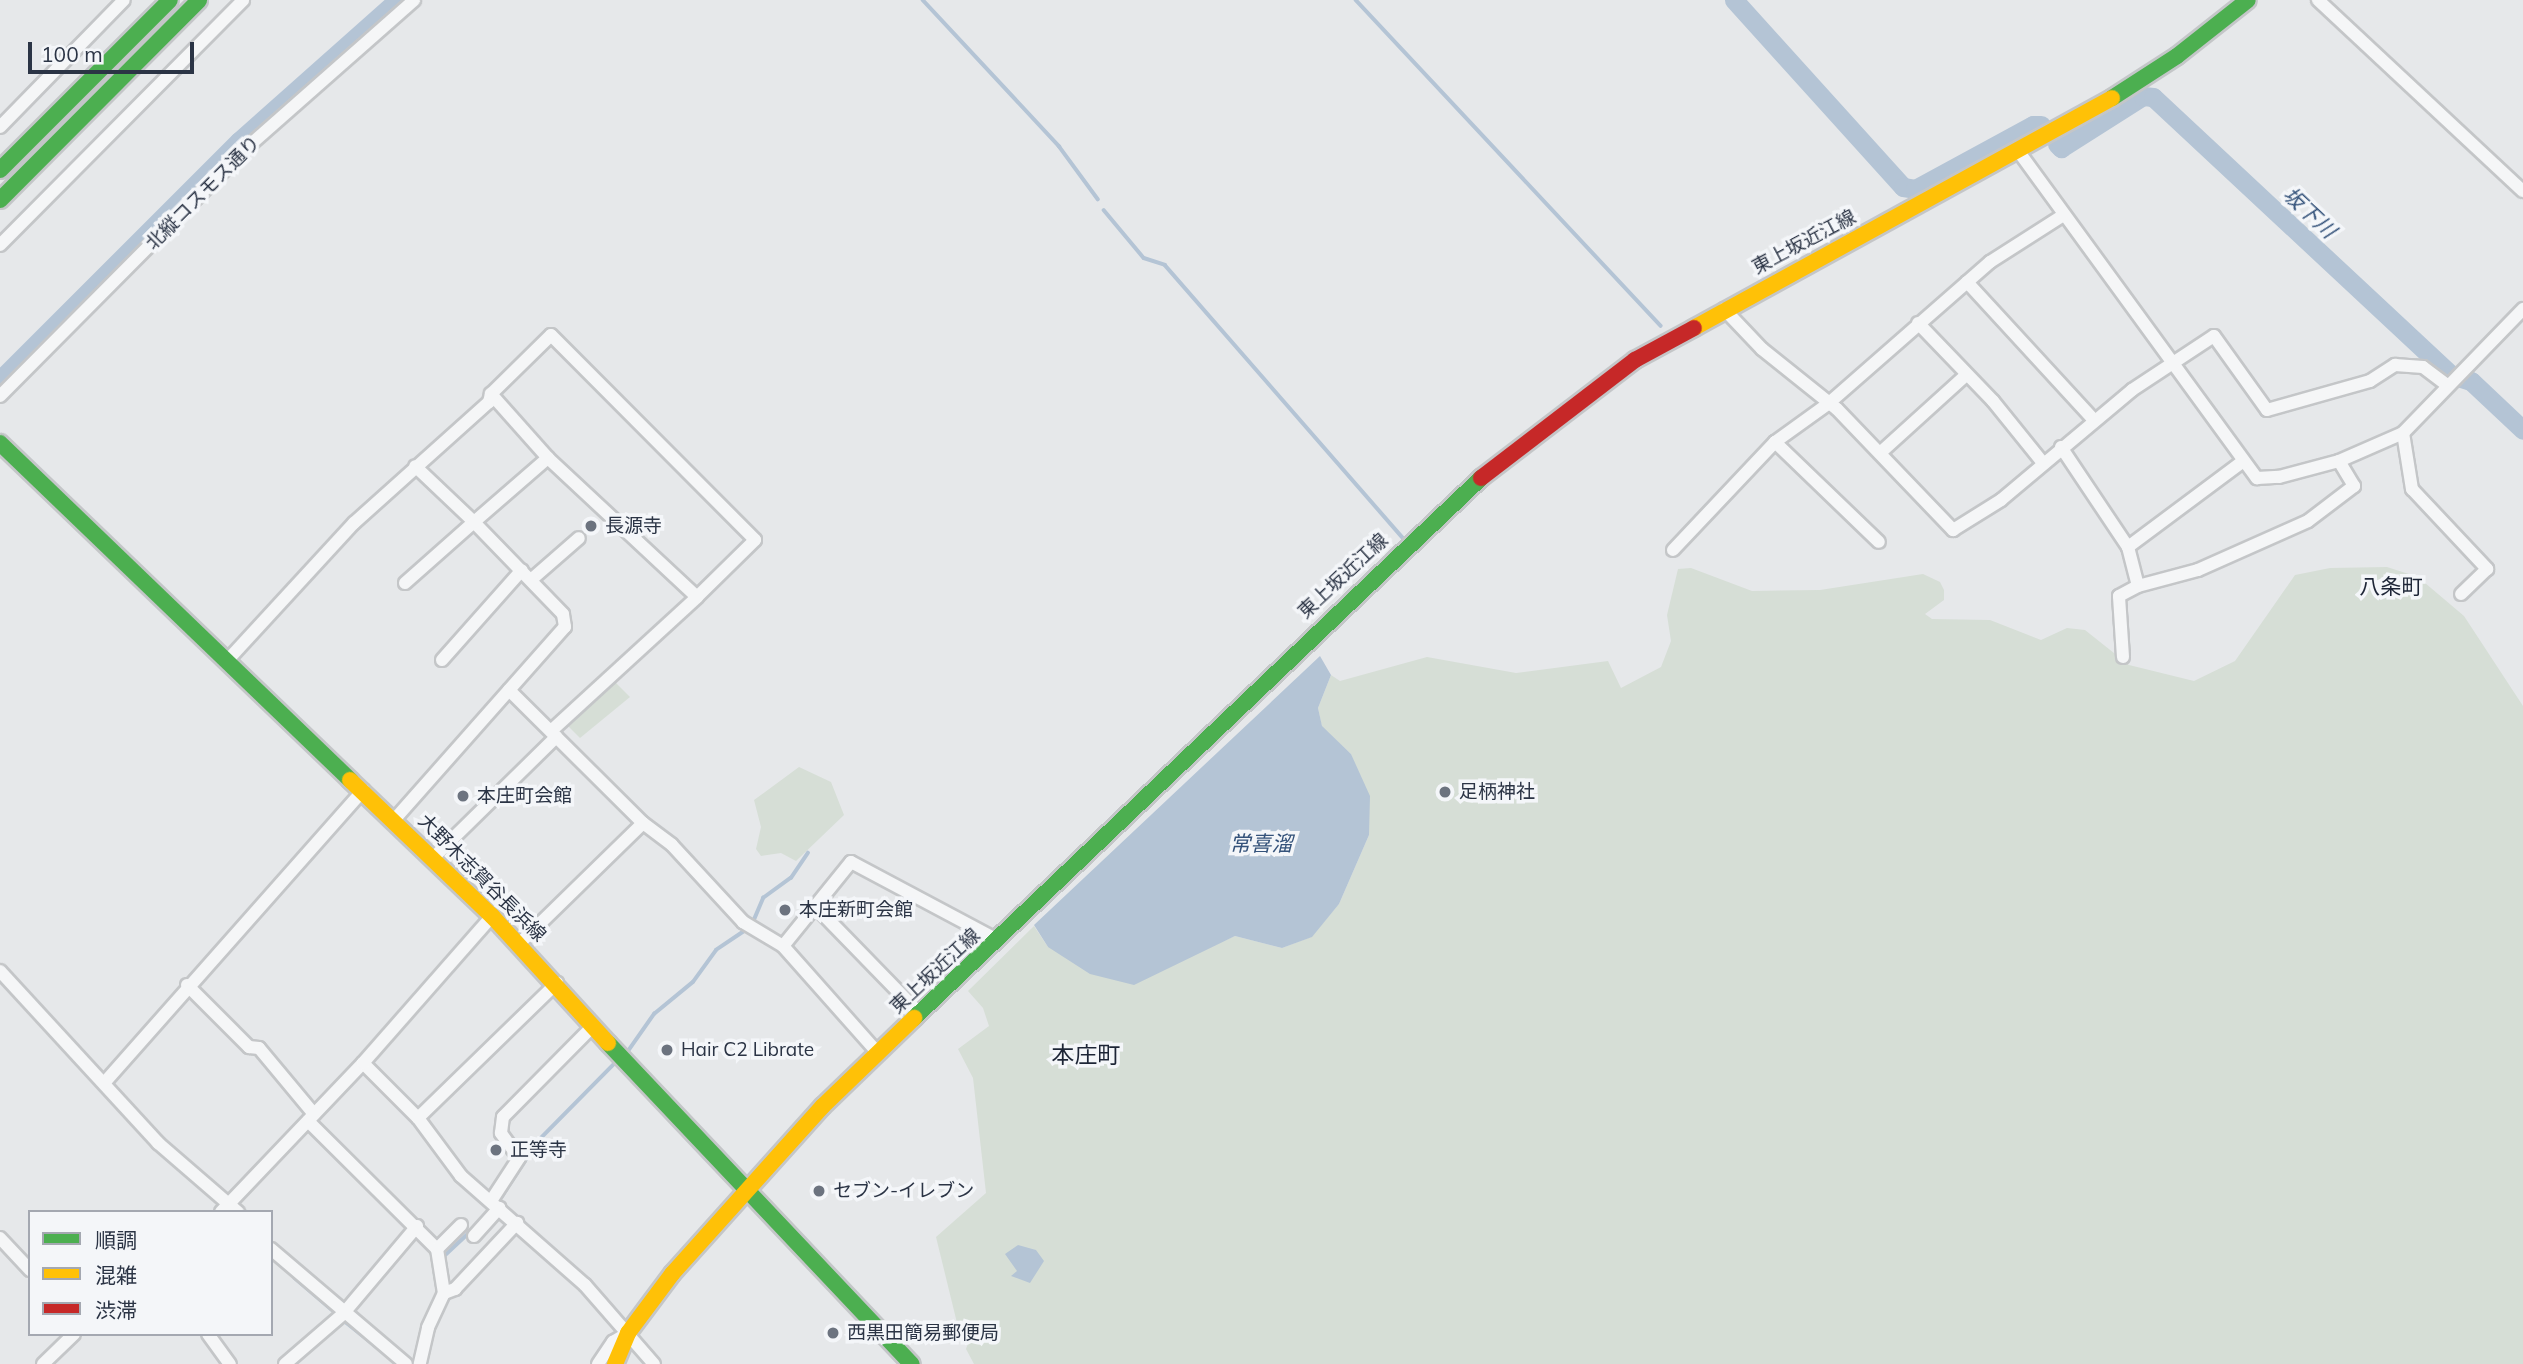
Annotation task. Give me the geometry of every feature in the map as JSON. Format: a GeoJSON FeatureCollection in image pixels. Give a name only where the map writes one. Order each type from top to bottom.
{"type":"FeatureCollection","features":[{"type":"Feature","properties":{"kind":"main road"},"geometry":{"type":"LineString","coordinates":[[0,170],[170,0]]}},
{"type":"Feature","properties":{"kind":"main road"},"geometry":{"type":"LineString","coordinates":[[0,200],[199,0]]}},
{"type":"Feature","properties":{"kind":"main road","name":"東上坂近江線"},"geometry":{"type":"LineString","coordinates":[[615,1364],[628,1333],[672,1274],[744,1191],[878,1053],[999,940],[1180,760],[1505,456],[1635,360],[1724,309],[2019,152],[2154,71],[2248,0]]}},
{"type":"Feature","properties":{"kind":"main road","name":"大野木志賀谷長浜線"},"geometry":{"type":"LineString","coordinates":[[0,443],[492,916],[557,983],[744,1191],[912,1364]]}},
{"type":"Feature","properties":{"kind":"street"},"geometry":{"type":"LineString","coordinates":[[0,127],[124,0]]}},
{"type":"Feature","properties":{"kind":"street"},"geometry":{"type":"LineString","coordinates":[[0,245],[243,0]]}},
{"type":"Feature","properties":{"kind":"street","name":"北縦コスモス通り"},"geometry":{"type":"LineString","coordinates":[[0,396],[243,151],[414,0]]}},
{"type":"Feature","properties":{"kind":"street"},"geometry":{"type":"LineString","coordinates":[[2318,0],[2523,191]]}},
{"type":"Feature","properties":{"kind":"street"},"geometry":{"type":"LineString","coordinates":[[2019,152],[2062,216],[2174,362],[2242,462],[2257,478],[2279,477],[2339,461],[2403,433],[2523,309]]}},
{"type":"Feature","properties":{"kind":"street"},"geometry":{"type":"LineString","coordinates":[[1673,550],[1775,442],[1829,403],[2015,243],[2062,216]]}},
{"type":"Feature","properties":{"kind":"street"},"geometry":{"type":"LineString","coordinates":[[1967,282],[2094,420]]}},
{"type":"Feature","properties":{"kind":"street"},"geometry":{"type":"LineString","coordinates":[[1724,309],[1762,349],[1829,403],[1953,530],[2001,500],[2094,420],[2214,336],[2267,410],[2370,381],[2395,365],[2423,367],[2454,379]]}},
{"type":"Feature","properties":{"kind":"street"},"geometry":{"type":"LineString","coordinates":[[1918,324],[2043,463]]}},
{"type":"Feature","properties":{"kind":"street"},"geometry":{"type":"LineString","coordinates":[[226,662],[354,523],[489,402],[491,394],[551,335],[755,540],[553,734],[433,858]]}},
{"type":"Feature","properties":{"kind":"street"},"geometry":{"type":"LineString","coordinates":[[1880,453],[1966,375]]}},
{"type":"Feature","properties":{"kind":"street"},"geometry":{"type":"LineString","coordinates":[[491,394],[548,458],[697,597]]}},
{"type":"Feature","properties":{"kind":"street"},"geometry":{"type":"LineString","coordinates":[[2403,433],[2418,498],[2487,569],[2461,594]]}},
{"type":"Feature","properties":{"kind":"street"},"geometry":{"type":"LineString","coordinates":[[1775,442],[1880,542]]}},
{"type":"Feature","properties":{"kind":"street"},"geometry":{"type":"LineString","coordinates":[[2061,447],[2128,547],[2138,586]]}},
{"type":"Feature","properties":{"kind":"street"},"geometry":{"type":"LineString","coordinates":[[405,583],[548,458]]}},
{"type":"Feature","properties":{"kind":"street"},"geometry":{"type":"LineString","coordinates":[[2123,657],[2119,596],[2138,586],[2198,570],[2308,521],[2354,486],[2339,461]]}},
{"type":"Feature","properties":{"kind":"street"},"geometry":{"type":"LineString","coordinates":[[2128,547],[2242,462]]}},
{"type":"Feature","properties":{"kind":"street"},"geometry":{"type":"LineString","coordinates":[[394,820],[567,622],[532,579],[415,466]]}},
{"type":"Feature","properties":{"kind":"street"},"geometry":{"type":"LineString","coordinates":[[532,579],[579,538]]}},
{"type":"Feature","properties":{"kind":"street"},"geometry":{"type":"LineString","coordinates":[[442,660],[522,570]]}},
{"type":"Feature","properties":{"kind":"street"},"geometry":{"type":"LineString","coordinates":[[509,690],[643,823],[672,845],[743,922],[783,946],[878,1053]]}},
{"type":"Feature","properties":{"kind":"street"},"geometry":{"type":"LineString","coordinates":[[105,1082],[187,985],[363,790]]}},
{"type":"Feature","properties":{"kind":"street"},"geometry":{"type":"LineString","coordinates":[[519,944],[643,823]]}},
{"type":"Feature","properties":{"kind":"street"},"geometry":{"type":"LineString","coordinates":[[783,946],[851,862],[999,940]]}},
{"type":"Feature","properties":{"kind":"street"},"geometry":{"type":"LineString","coordinates":[[815,906],[920,1014]]}},
{"type":"Feature","properties":{"kind":"street"},"geometry":{"type":"LineString","coordinates":[[0,971],[105,1082],[158,1143],[229,1209],[363,1063],[492,916]]}},
{"type":"Feature","properties":{"kind":"street"},"geometry":{"type":"LineString","coordinates":[[418,1118],[557,983]]}},
{"type":"Feature","properties":{"kind":"street"},"geometry":{"type":"LineString","coordinates":[[187,985],[249,1047],[259,1048],[311,1117],[437,1249],[447,1293]]}},
{"type":"Feature","properties":{"kind":"street"},"geometry":{"type":"LineString","coordinates":[[474,1236],[495,1204],[519,1158],[501,1133],[503,1117],[594,1025]]}},
{"type":"Feature","properties":{"kind":"street"},"geometry":{"type":"LineString","coordinates":[[363,1063],[418,1118],[460,1176],[585,1285],[654,1364]]}},
{"type":"Feature","properties":{"kind":"street"},"geometry":{"type":"LineString","coordinates":[[420,1364],[428,1328],[447,1293],[517,1223]]}},
{"type":"Feature","properties":{"kind":"street"},"geometry":{"type":"LineString","coordinates":[[437,1249],[461,1225]]}},
{"type":"Feature","properties":{"kind":"street"},"geometry":{"type":"LineString","coordinates":[[285,1364],[341,1315],[417,1226]]}},
{"type":"Feature","properties":{"kind":"street"},"geometry":{"type":"LineString","coordinates":[[0,1238],[28,1268]]}},
{"type":"Feature","properties":{"kind":"street"},"geometry":{"type":"LineString","coordinates":[[273,1251],[341,1315],[406,1364]]}},
{"type":"Feature","properties":{"kind":"street"},"geometry":{"type":"LineString","coordinates":[[598,1364],[613,1342],[628,1333]]}},
{"type":"Feature","properties":{"kind":"street"},"geometry":{"type":"LineString","coordinates":[[43,1364],[72,1336]]}},
{"type":"Feature","properties":{"kind":"street"},"geometry":{"type":"LineString","coordinates":[[209,1336],[230,1364]]}},
{"type":"Feature","properties":{"kind":"shaded area"},"geometry":{"type":"Polygon","coordinates":[[[2387,567],[2418,577],[2464,616],[2523,706],[2523,1364],[974,1364],[966,1349],[970,1338],[958,1327],[936,1237],[986,1193],[973,1078],[958,1049],[989,1026],[983,1008],[968,991],[1034,926],[1048,947],[1210,947],[1235,936],[1282,948],[1311,937],[1339,904],[1369,835],[1351,754],[1322,727],[1318,708],[1331,675],[1340,681],[1427,657],[1516,673],[1608,661],[1621,688],[1661,667],[1671,641],[1667,615],[1678,569],[1691,568],[1752,591],[1820,590],[1923,574],[1940,582],[1944,590],[1944,600],[1925,614],[1932,619],[1990,620],[2041,640],[2067,628],[2085,630],[2129,665],[2194,681],[2235,661],[2295,575],[2330,568],[2387,567]]]}},
{"type":"Feature","properties":{"kind":"shaded area"},"geometry":{"type":"Polygon","coordinates":[[[613,680],[630,697],[580,738],[566,724],[613,680]]]}},
{"type":"Feature","properties":{"kind":"shaded area"},"geometry":{"type":"Polygon","coordinates":[[[799,767],[831,782],[844,815],[796,861],[781,853],[761,856],[756,849],[761,827],[754,800],[799,767]]]}},
{"type":"Feature","properties":{"kind":"water","name":"常喜溜"},"geometry":{"type":"Polygon","coordinates":[[[1320,656],[1331,675],[1318,708],[1322,726],[1351,754],[1370,796],[1369,835],[1339,904],[1312,937],[1282,948],[1235,936],[1134,985],[1090,974],[1048,947],[1034,925],[1320,656]]]}},
{"type":"Feature","properties":{"kind":"water"},"geometry":{"type":"Polygon","coordinates":[[[1018,1245],[1036,1250],[1044,1261],[1030,1283],[1011,1276],[1017,1271],[1005,1254],[1018,1245]]]}},
{"type":"Feature","properties":{"kind":"waterway"},"geometry":{"type":"LineString","coordinates":[[0,380],[239,141],[398,0]]}},
{"type":"Feature","properties":{"kind":"waterway"},"geometry":{"type":"LineString","coordinates":[[923,0],[1059,146],[1098,199]]}},
{"type":"Feature","properties":{"kind":"waterway"},"geometry":{"type":"LineString","coordinates":[[1356,0],[1661,326]]}},
{"type":"Feature","properties":{"kind":"waterway","name":"坂下川"},"geometry":{"type":"LineString","coordinates":[[1734,0],[1903,187],[1915,189],[2033,125],[2041,125]]}},
{"type":"Feature","properties":{"kind":"waterway","name":"坂下川"},"geometry":{"type":"LineString","coordinates":[[2057,144],[2061,148],[2143,96],[2153,97],[2451,375],[2471,381],[2523,430]]}},
{"type":"Feature","properties":{"kind":"waterway"},"geometry":{"type":"LineString","coordinates":[[1104,210],[1144,258],[1165,265],[1402,537]]}},
{"type":"Feature","properties":{"kind":"waterway"},"geometry":{"type":"LineString","coordinates":[[753,922],[763,898],[791,878],[808,853]]}},
{"type":"Feature","properties":{"kind":"waterway"},"geometry":{"type":"LineString","coordinates":[[626,1054],[654,1014],[693,982],[716,950],[747,929]]}},
{"type":"Feature","properties":{"kind":"waterway"},"geometry":{"type":"LineString","coordinates":[[497,1204],[538,1141],[617,1061]]}},
{"type":"Feature","properties":{"kind":"waterway"},"geometry":{"type":"LineString","coordinates":[[442,1258],[470,1232]]}},
{"type":"Feature","properties":{"kind":"waterway"},"geometry":{"type":"LineString","coordinates":[[295,1278],[337,1314]]}},
{"type":"Feature","properties":{"kind":"waterway"},"geometry":{"type":"LineString","coordinates":[[342,1319],[377,1347]]}},
{"type":"Feature","properties":{"kind":"traffic: fast"},"geometry":{"type":"LineString","coordinates":[[0,170],[170,0]]}},
{"type":"Feature","properties":{"kind":"traffic: fast"},"geometry":{"type":"LineString","coordinates":[[0,200],[199,0]]}},
{"type":"Feature","properties":{"kind":"traffic: fast"},"geometry":{"type":"LineString","coordinates":[[2112,98],[2177,56],[2248,0]]}},
{"type":"Feature","properties":{"kind":"traffic: fast"},"geometry":{"type":"LineString","coordinates":[[0,443],[350,780]]}},
{"type":"Feature","properties":{"kind":"traffic: fast"},"geometry":{"type":"LineString","coordinates":[[914,1018],[1481,478]]}},
{"type":"Feature","properties":{"kind":"traffic: fast"},"geometry":{"type":"LineString","coordinates":[[608,1043],[912,1364]]}},
{"type":"Feature","properties":{"kind":"traffic: slow"},"geometry":{"type":"LineString","coordinates":[[1694,328],[2112,98]]}},
{"type":"Feature","properties":{"kind":"traffic: slow"},"geometry":{"type":"LineString","coordinates":[[350,780],[492,916],[608,1043]]}},
{"type":"Feature","properties":{"kind":"traffic: slow"},"geometry":{"type":"LineString","coordinates":[[615,1364],[628,1333],[672,1274],[823,1106],[914,1018]]}},
{"type":"Feature","properties":{"kind":"traffic: jam"},"geometry":{"type":"LineString","coordinates":[[1481,478],[1635,360],[1694,328]]}},
{"type":"Feature","properties":{"kind":"place","name":"長源寺"},"geometry":{"type":"Point","coordinates":[591,526]}},
{"type":"Feature","properties":{"kind":"place","name":"足柄神社"},"geometry":{"type":"Point","coordinates":[1445,792]}},
{"type":"Feature","properties":{"kind":"place","name":"本庄町会館"},"geometry":{"type":"Point","coordinates":[463,796]}},
{"type":"Feature","properties":{"kind":"place","name":"本庄新町会館"},"geometry":{"type":"Point","coordinates":[785,910]}},
{"type":"Feature","properties":{"kind":"place","name":"Hair C2 Librate"},"geometry":{"type":"Point","coordinates":[667,1050]}},
{"type":"Feature","properties":{"kind":"place","name":"正等寺"},"geometry":{"type":"Point","coordinates":[496,1150]}},
{"type":"Feature","properties":{"kind":"place","name":"セブン-イレブン"},"geometry":{"type":"Point","coordinates":[819,1191]}},
{"type":"Feature","properties":{"kind":"place","name":"西黒田簡易郵便局"},"geometry":{"type":"Point","coordinates":[833,1333]}},
{"type":"Feature","properties":{"kind":"district","name":"八条町"},"geometry":{"type":"Point","coordinates":[2391,586]}},
{"type":"Feature","properties":{"kind":"district","name":"本庄町"},"geometry":{"type":"Point","coordinates":[1086,1055]}}]}
